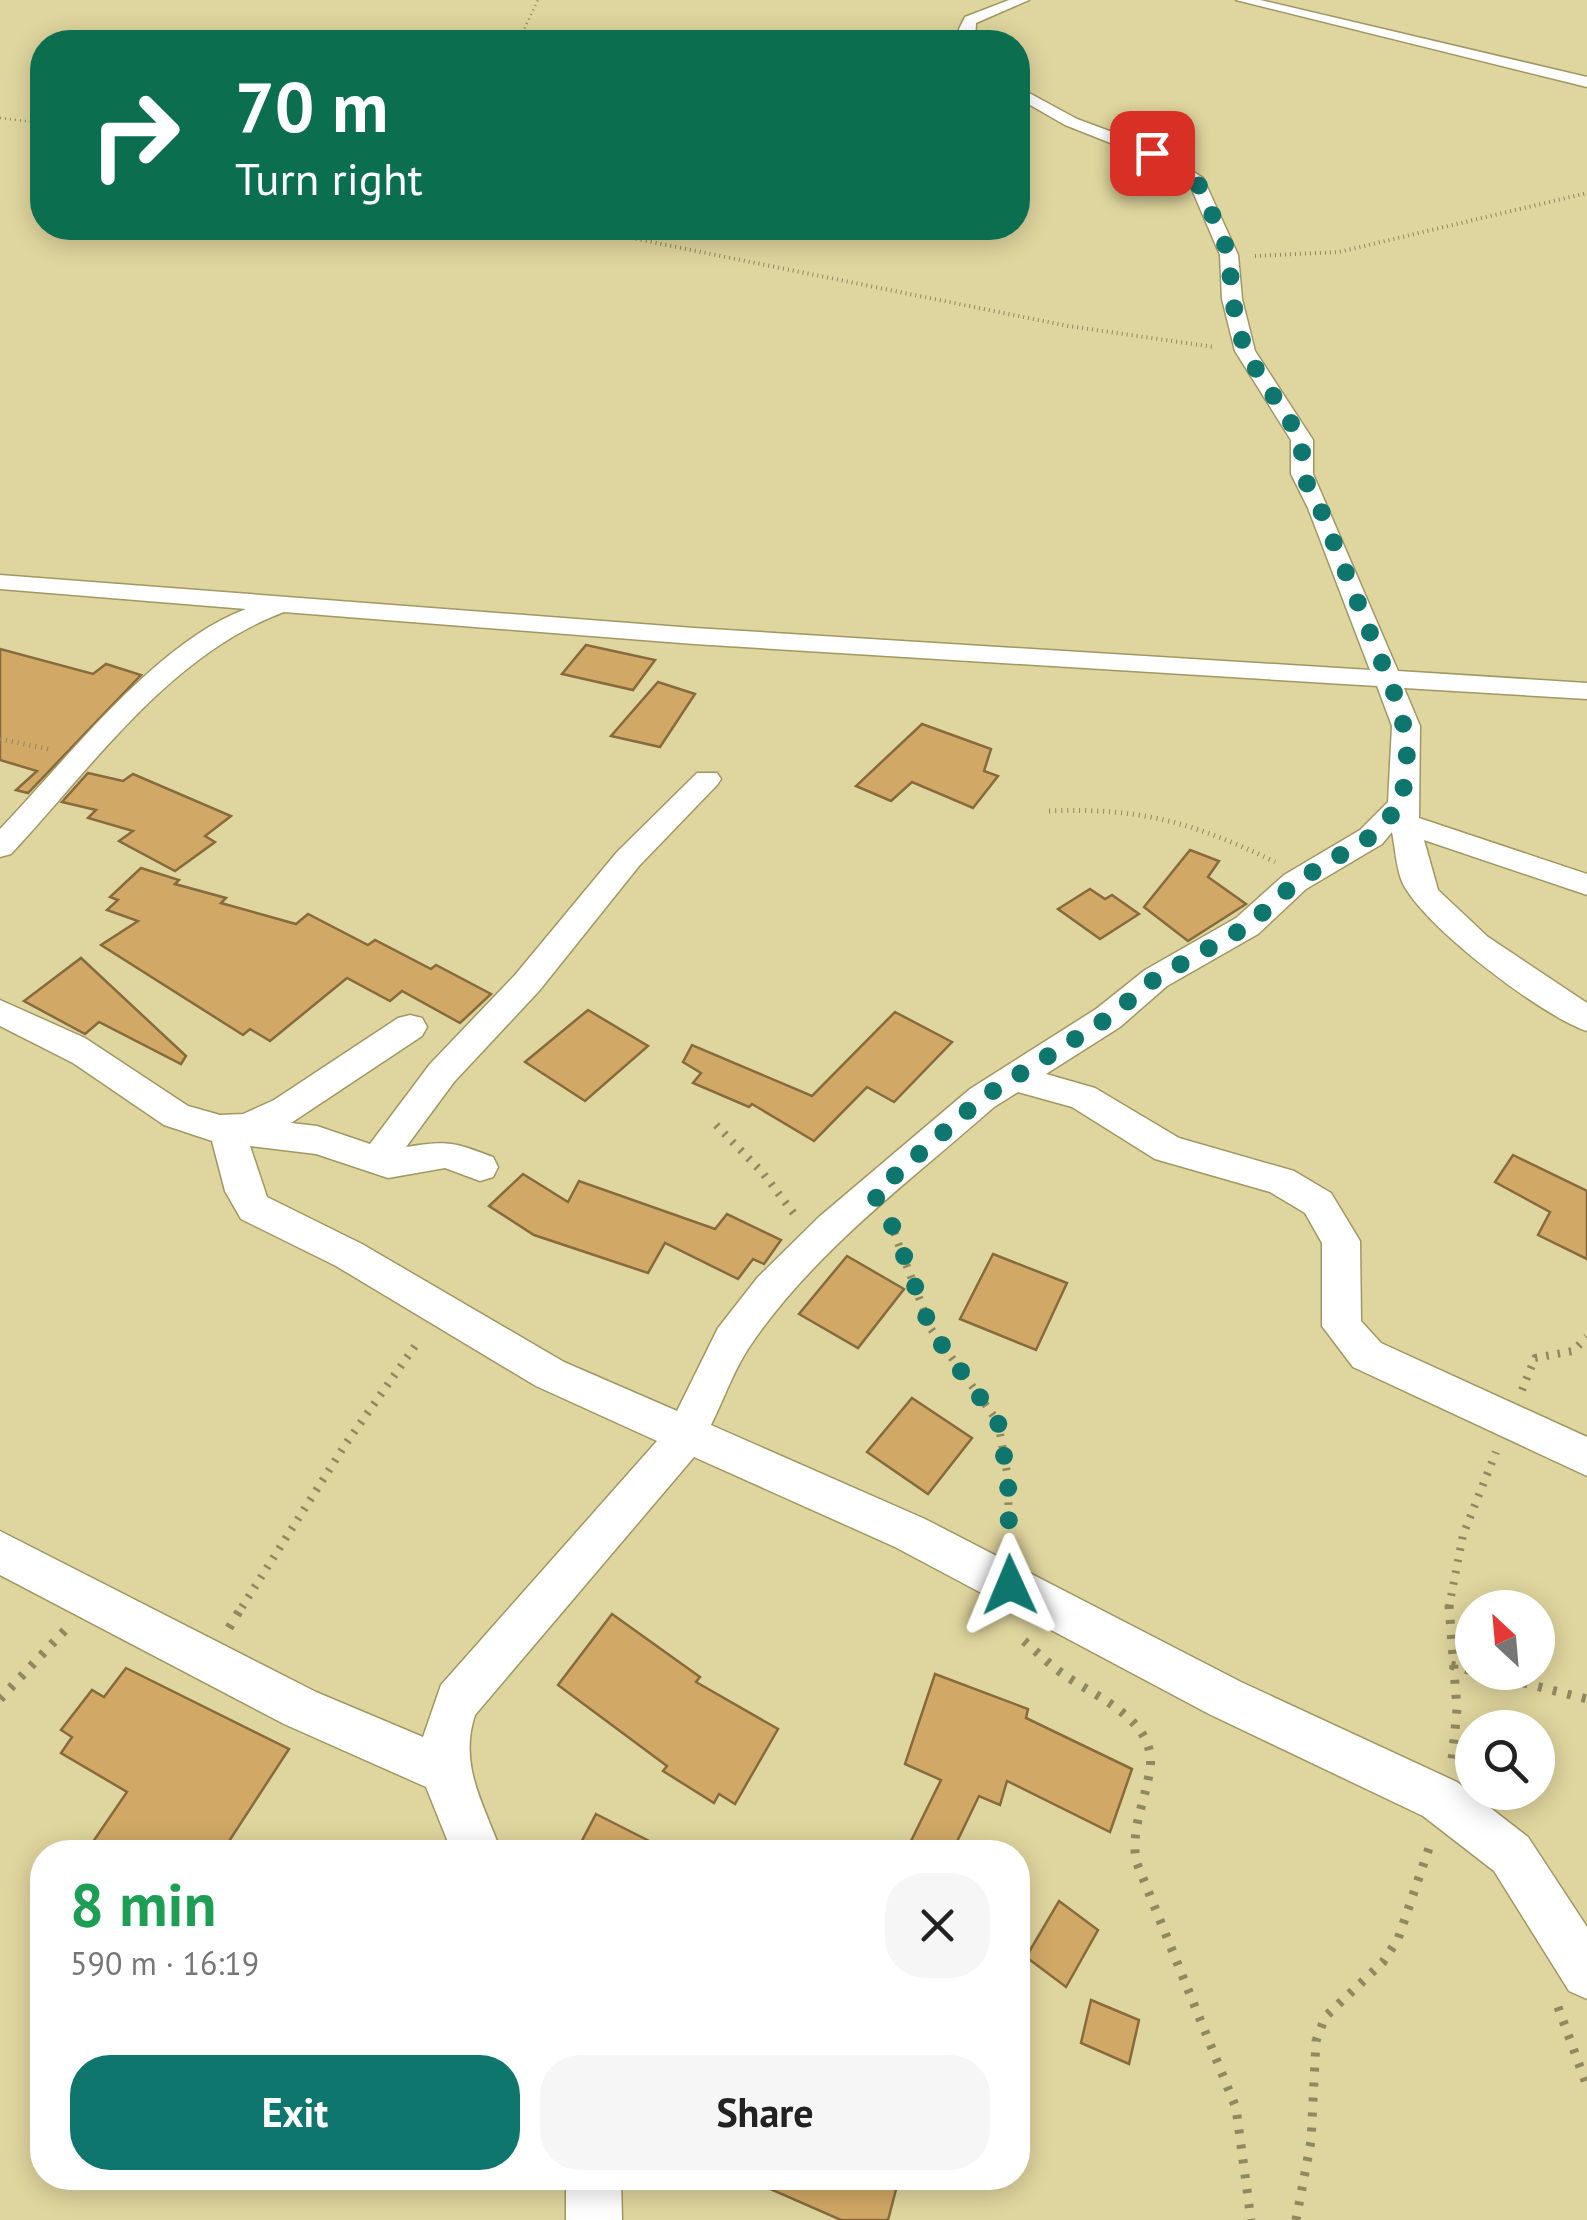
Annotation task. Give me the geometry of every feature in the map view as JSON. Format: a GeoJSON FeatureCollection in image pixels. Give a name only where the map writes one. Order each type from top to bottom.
{"type":"FeatureCollection","features":[{"type":"Feature","properties":{"kind":"street"},"geometry":{"type":"LineString","coordinates":[[966,30],[970,20],[1022,0]]}},
{"type":"Feature","properties":{"kind":"street"},"geometry":{"type":"LineString","coordinates":[[1243,0],[1587,82]]}},
{"type":"Feature","properties":{"kind":"street"},"geometry":{"type":"LineString","coordinates":[[1030,99],[1071,122],[1152,153],[1197,182],[1229,254],[1238,328],[1261,382],[1291,417],[1302,440],[1304,480],[1320,508],[1408,743],[1404,814],[1416,879],[1427,897],[1478,946],[1587,1020]]}},
{"type":"Feature","properties":{"kind":"street"},"geometry":{"type":"LineString","coordinates":[[0,582],[711,637],[1587,691]]}},
{"type":"Feature","properties":{"kind":"street"},"geometry":{"type":"LineString","coordinates":[[0,847],[176,661],[231,623],[286,602]]}},
{"type":"Feature","properties":{"kind":"street"},"geometry":{"type":"LineString","coordinates":[[378,1162],[401,1124],[442,1073],[527,983],[628,859],[707,780]]}},
{"type":"Feature","properties":{"kind":"street"},"geometry":{"type":"LineString","coordinates":[[472,1840],[443,1770],[444,1732],[457,1701],[630,1506],[684,1436],[732,1340],[772,1288],[957,1118],[1108,1018],[1156,978],[1248,926],[1284,890],[1350,853],[1404,814]]}},
{"type":"Feature","properties":{"kind":"street"},"geometry":{"type":"LineString","coordinates":[[1404,814],[1587,885]]}},
{"type":"Feature","properties":{"kind":"street"},"geometry":{"type":"LineString","coordinates":[[0,1012],[96,1061],[156,1107],[180,1119],[229,1130],[316,1140],[378,1162],[398,1164],[446,1154],[480,1167]]}},
{"type":"Feature","properties":{"kind":"street"},"geometry":{"type":"LineString","coordinates":[[229,1130],[269,1119],[410,1027]]}},
{"type":"Feature","properties":{"kind":"street"},"geometry":{"type":"LineString","coordinates":[[1013,1078],[1084,1097],[1168,1149],[1281,1181],[1302,1191],[1330,1217],[1341,1241],[1342,1326],[1368,1355],[1587,1458]]}},
{"type":"Feature","properties":{"kind":"street"},"geometry":{"type":"LineString","coordinates":[[229,1130],[238,1152],[244,1196],[254,1208],[348,1255],[440,1313],[550,1374],[910,1532],[1224,1698],[1440,1799],[1510,1854],[1587,1972]]}},
{"type":"Feature","properties":{"kind":"street"},"geometry":{"type":"LineString","coordinates":[[0,1552],[300,1708],[443,1770]]}},
{"type":"Feature","properties":{"kind":"street"},"geometry":{"type":"LineString","coordinates":[[594,2190],[594,2220]]}},
{"type":"Feature","properties":{"kind":"path"},"geometry":{"type":"LineString","coordinates":[[524,30],[538,0]]}},
{"type":"Feature","properties":{"kind":"path"},"geometry":{"type":"LineString","coordinates":[[0,118],[30,122]]}},
{"type":"Feature","properties":{"kind":"path"},"geometry":{"type":"LineString","coordinates":[[1229,254],[1315,254],[1524,203],[1587,193]]}},
{"type":"Feature","properties":{"kind":"path"},"geometry":{"type":"LineString","coordinates":[[642,240],[1068,326],[1209,345],[1261,382]]}},
{"type":"Feature","properties":{"kind":"path"},"geometry":{"type":"LineString","coordinates":[[1049,811],[1143,810],[1169,816],[1308,875]]}},
{"type":"Feature","properties":{"kind":"path"},"geometry":{"type":"LineString","coordinates":[[716,1125],[782,1195],[816,1245]]}},
{"type":"Feature","properties":{"kind":"path"},"geometry":{"type":"LineString","coordinates":[[874,1194],[895,1231],[931,1330],[998,1422],[1008,1478],[1010,1585]]}},
{"type":"Feature","properties":{"kind":"path"},"geometry":{"type":"LineString","coordinates":[[210,1659],[296,1526],[320,1478],[440,1313]]}},
{"type":"Feature","properties":{"kind":"path"},"geometry":{"type":"LineString","coordinates":[[1296,2220],[1311,2141],[1316,2041],[1325,2017],[1383,1962],[1398,1939],[1426,1861],[1457,1735],[1448,1616],[1466,1520],[1535,1358],[1573,1350],[1587,1337]]}},
{"type":"Feature","properties":{"kind":"path"},"geometry":{"type":"LineString","coordinates":[[0,1700],[50,1650],[91,1596]]}},
{"type":"Feature","properties":{"kind":"path"},"geometry":{"type":"LineString","coordinates":[[1013,1630],[1054,1668],[1132,1722],[1152,1753],[1134,1814],[1131,1837],[1136,1861],[1236,2108],[1251,2220]]}},
{"type":"Feature","properties":{"kind":"path"},"geometry":{"type":"LineString","coordinates":[[1451,1666],[1455,1667]]}},
{"type":"Feature","properties":{"kind":"path"},"geometry":{"type":"LineString","coordinates":[[1554,1690],[1587,1698]]}},
{"type":"Feature","properties":{"kind":"building"},"geometry":{"type":"Polygon","coordinates":[[[586,645],[655,660],[633,690],[562,674],[586,645]]]}},
{"type":"Feature","properties":{"kind":"building"},"geometry":{"type":"Polygon","coordinates":[[[0,649],[93,674],[106,664],[141,675],[28,793],[16,790],[37,771],[0,760],[0,649]]]}},
{"type":"Feature","properties":{"kind":"building"},"geometry":{"type":"Polygon","coordinates":[[[658,682],[695,694],[660,747],[611,736],[658,682]]]}},
{"type":"Feature","properties":{"kind":"building"},"geometry":{"type":"Polygon","coordinates":[[[922,724],[991,749],[984,771],[998,776],[973,808],[912,782],[891,801],[856,786],[922,724]]]}},
{"type":"Feature","properties":{"kind":"building"},"geometry":{"type":"Polygon","coordinates":[[[88,773],[123,781],[133,774],[231,816],[205,836],[215,842],[175,871],[119,841],[133,831],[88,818],[96,810],[62,802],[88,773]]]}},
{"type":"Feature","properties":{"kind":"building"},"geometry":{"type":"Polygon","coordinates":[[[1190,850],[1219,861],[1208,877],[1246,904],[1188,941],[1144,907],[1190,850]]]}},
{"type":"Feature","properties":{"kind":"building"},"geometry":{"type":"Polygon","coordinates":[[[141,868],[179,880],[175,884],[226,898],[221,903],[296,924],[308,914],[368,945],[375,940],[431,969],[436,965],[491,994],[460,1023],[402,991],[390,1001],[347,978],[270,1041],[250,1029],[243,1035],[101,945],[138,921],[107,910],[118,900],[110,897],[141,868]]]}},
{"type":"Feature","properties":{"kind":"building"},"geometry":{"type":"Polygon","coordinates":[[[1090,889],[1105,899],[1112,895],[1139,914],[1100,939],[1058,909],[1090,889]]]}},
{"type":"Feature","properties":{"kind":"building"},"geometry":{"type":"Polygon","coordinates":[[[81,958],[186,1056],[181,1064],[99,1022],[85,1034],[24,1001],[81,958]]]}},
{"type":"Feature","properties":{"kind":"building"},"geometry":{"type":"Polygon","coordinates":[[[588,1010],[648,1046],[585,1101],[525,1062],[588,1010]]]}},
{"type":"Feature","properties":{"kind":"building"},"geometry":{"type":"Polygon","coordinates":[[[895,1012],[952,1042],[894,1102],[867,1087],[814,1141],[752,1104],[749,1107],[693,1083],[701,1073],[683,1062],[692,1045],[812,1096],[895,1012]]]}},
{"type":"Feature","properties":{"kind":"building"},"geometry":{"type":"Polygon","coordinates":[[[1513,1155],[1587,1191],[1587,1259],[1538,1235],[1550,1212],[1495,1182],[1513,1155]]]}},
{"type":"Feature","properties":{"kind":"building"},"geometry":{"type":"Polygon","coordinates":[[[523,1174],[568,1202],[579,1181],[715,1229],[727,1214],[781,1240],[764,1264],[753,1259],[738,1279],[665,1243],[648,1273],[534,1235],[489,1206],[523,1174]]]}},
{"type":"Feature","properties":{"kind":"building"},"geometry":{"type":"Polygon","coordinates":[[[993,1254],[1067,1283],[1036,1350],[960,1319],[993,1254]]]}},
{"type":"Feature","properties":{"kind":"building"},"geometry":{"type":"Polygon","coordinates":[[[847,1256],[904,1289],[858,1348],[799,1314],[847,1256]]]}},
{"type":"Feature","properties":{"kind":"building"},"geometry":{"type":"Polygon","coordinates":[[[912,1398],[972,1438],[928,1494],[867,1452],[912,1398]]]}},
{"type":"Feature","properties":{"kind":"building"},"geometry":{"type":"Polygon","coordinates":[[[612,1614],[700,1677],[696,1682],[778,1729],[735,1804],[719,1794],[714,1803],[663,1771],[667,1766],[558,1685],[612,1614]]]}},
{"type":"Feature","properties":{"kind":"building"},"geometry":{"type":"Polygon","coordinates":[[[126,1668],[289,1749],[230,1840],[94,1840],[127,1792],[61,1753],[72,1737],[61,1730],[92,1690],[104,1697],[126,1668]]]}},
{"type":"Feature","properties":{"kind":"building"},"geometry":{"type":"Polygon","coordinates":[[[935,1674],[1028,1709],[1026,1718],[1132,1769],[1110,1832],[1007,1781],[1000,1805],[979,1796],[958,1840],[911,1840],[941,1780],[905,1764],[935,1674]]]}},
{"type":"Feature","properties":{"kind":"building"},"geometry":{"type":"Polygon","coordinates":[[[596,1814],[647,1840],[582,1840],[596,1814]]]}},
{"type":"Feature","properties":{"kind":"building"},"geometry":{"type":"Polygon","coordinates":[[[1059,1901],[1098,1930],[1066,1987],[1030,1960],[1030,1950],[1059,1901]]]}},
{"type":"Feature","properties":{"kind":"building"},"geometry":{"type":"Polygon","coordinates":[[[1091,2000],[1139,2020],[1129,2064],[1081,2043],[1091,2000]]]}},
{"type":"Feature","properties":{"kind":"building"},"geometry":{"type":"Polygon","coordinates":[[[772,2190],[896,2190],[888,2220],[841,2220],[772,2190]]]}},
{"type":"Feature","properties":{"kind":"route"},"geometry":{"type":"LineString","coordinates":[[1010,1585],[1008,1478],[998,1422],[931,1330],[895,1231],[874,1194],[982,1098],[1108,1018],[1156,978],[1248,926],[1284,890],[1350,853],[1370,837],[1402,804],[1407,760],[1406,726],[1397,700],[1320,508],[1302,474],[1302,440],[1291,417],[1261,382],[1245,352],[1232,299],[1229,254],[1197,182],[1152,153]]}}]}
